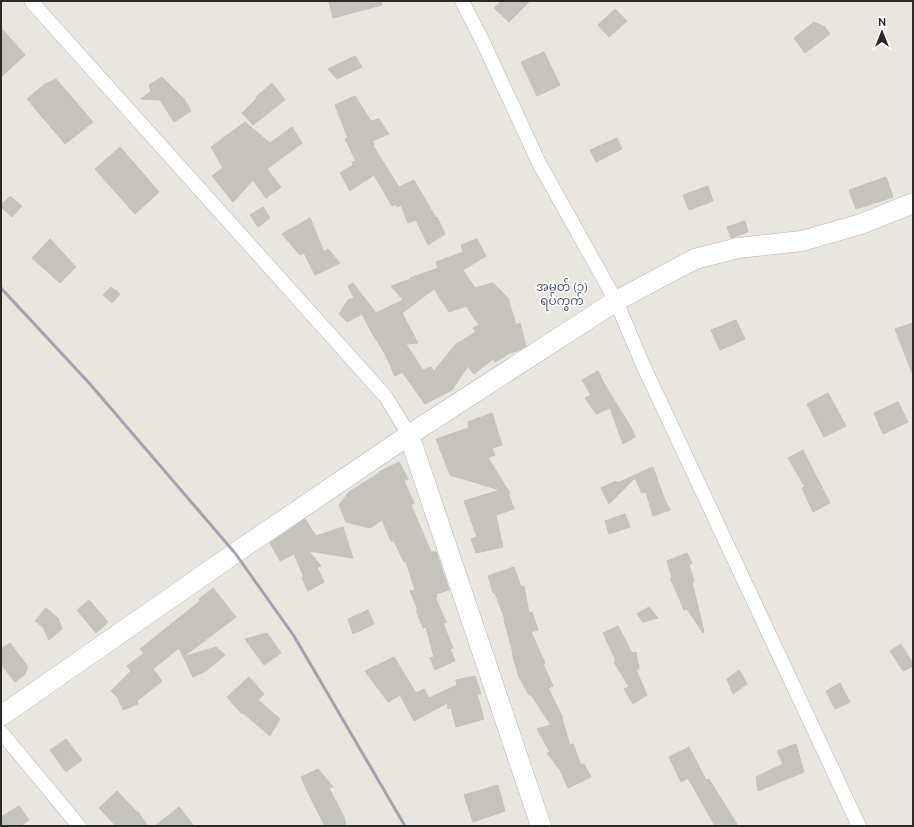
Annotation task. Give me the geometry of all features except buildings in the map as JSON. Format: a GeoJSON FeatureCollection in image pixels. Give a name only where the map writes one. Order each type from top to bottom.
{"type":"FeatureCollection","features":[{"type":"Feature","properties":{"kind":"main road"},"geometry":{"type":"LineString","coordinates":[[1,716],[235,553],[409,436],[616,301],[695,259],[738,248],[802,241],[861,224],[913,203]]}},
{"type":"Feature","properties":{"kind":"main road"},"geometry":{"type":"LineString","coordinates":[[409,436],[541,826]]}},
{"type":"Feature","properties":{"kind":"street"},"geometry":{"type":"LineString","coordinates":[[31,1],[386,397],[409,436]]}},
{"type":"Feature","properties":{"kind":"street"},"geometry":{"type":"LineString","coordinates":[[462,1],[483,42],[539,163],[616,301],[644,365],[859,826]]}},
{"type":"Feature","properties":{"kind":"street"},"geometry":{"type":"LineString","coordinates":[[1,732],[79,826]]}},
{"type":"Feature","properties":{"kind":"railway"},"geometry":{"type":"LineString","coordinates":[[1,288],[90,384],[235,553],[294,636],[405,826]]}},
{"type":"Feature","properties":{"kind":"district","name":"အမှတ် (၁) ရပ်ကွက်"},"geometry":{"type":"Point","coordinates":[562,294]}}]}
